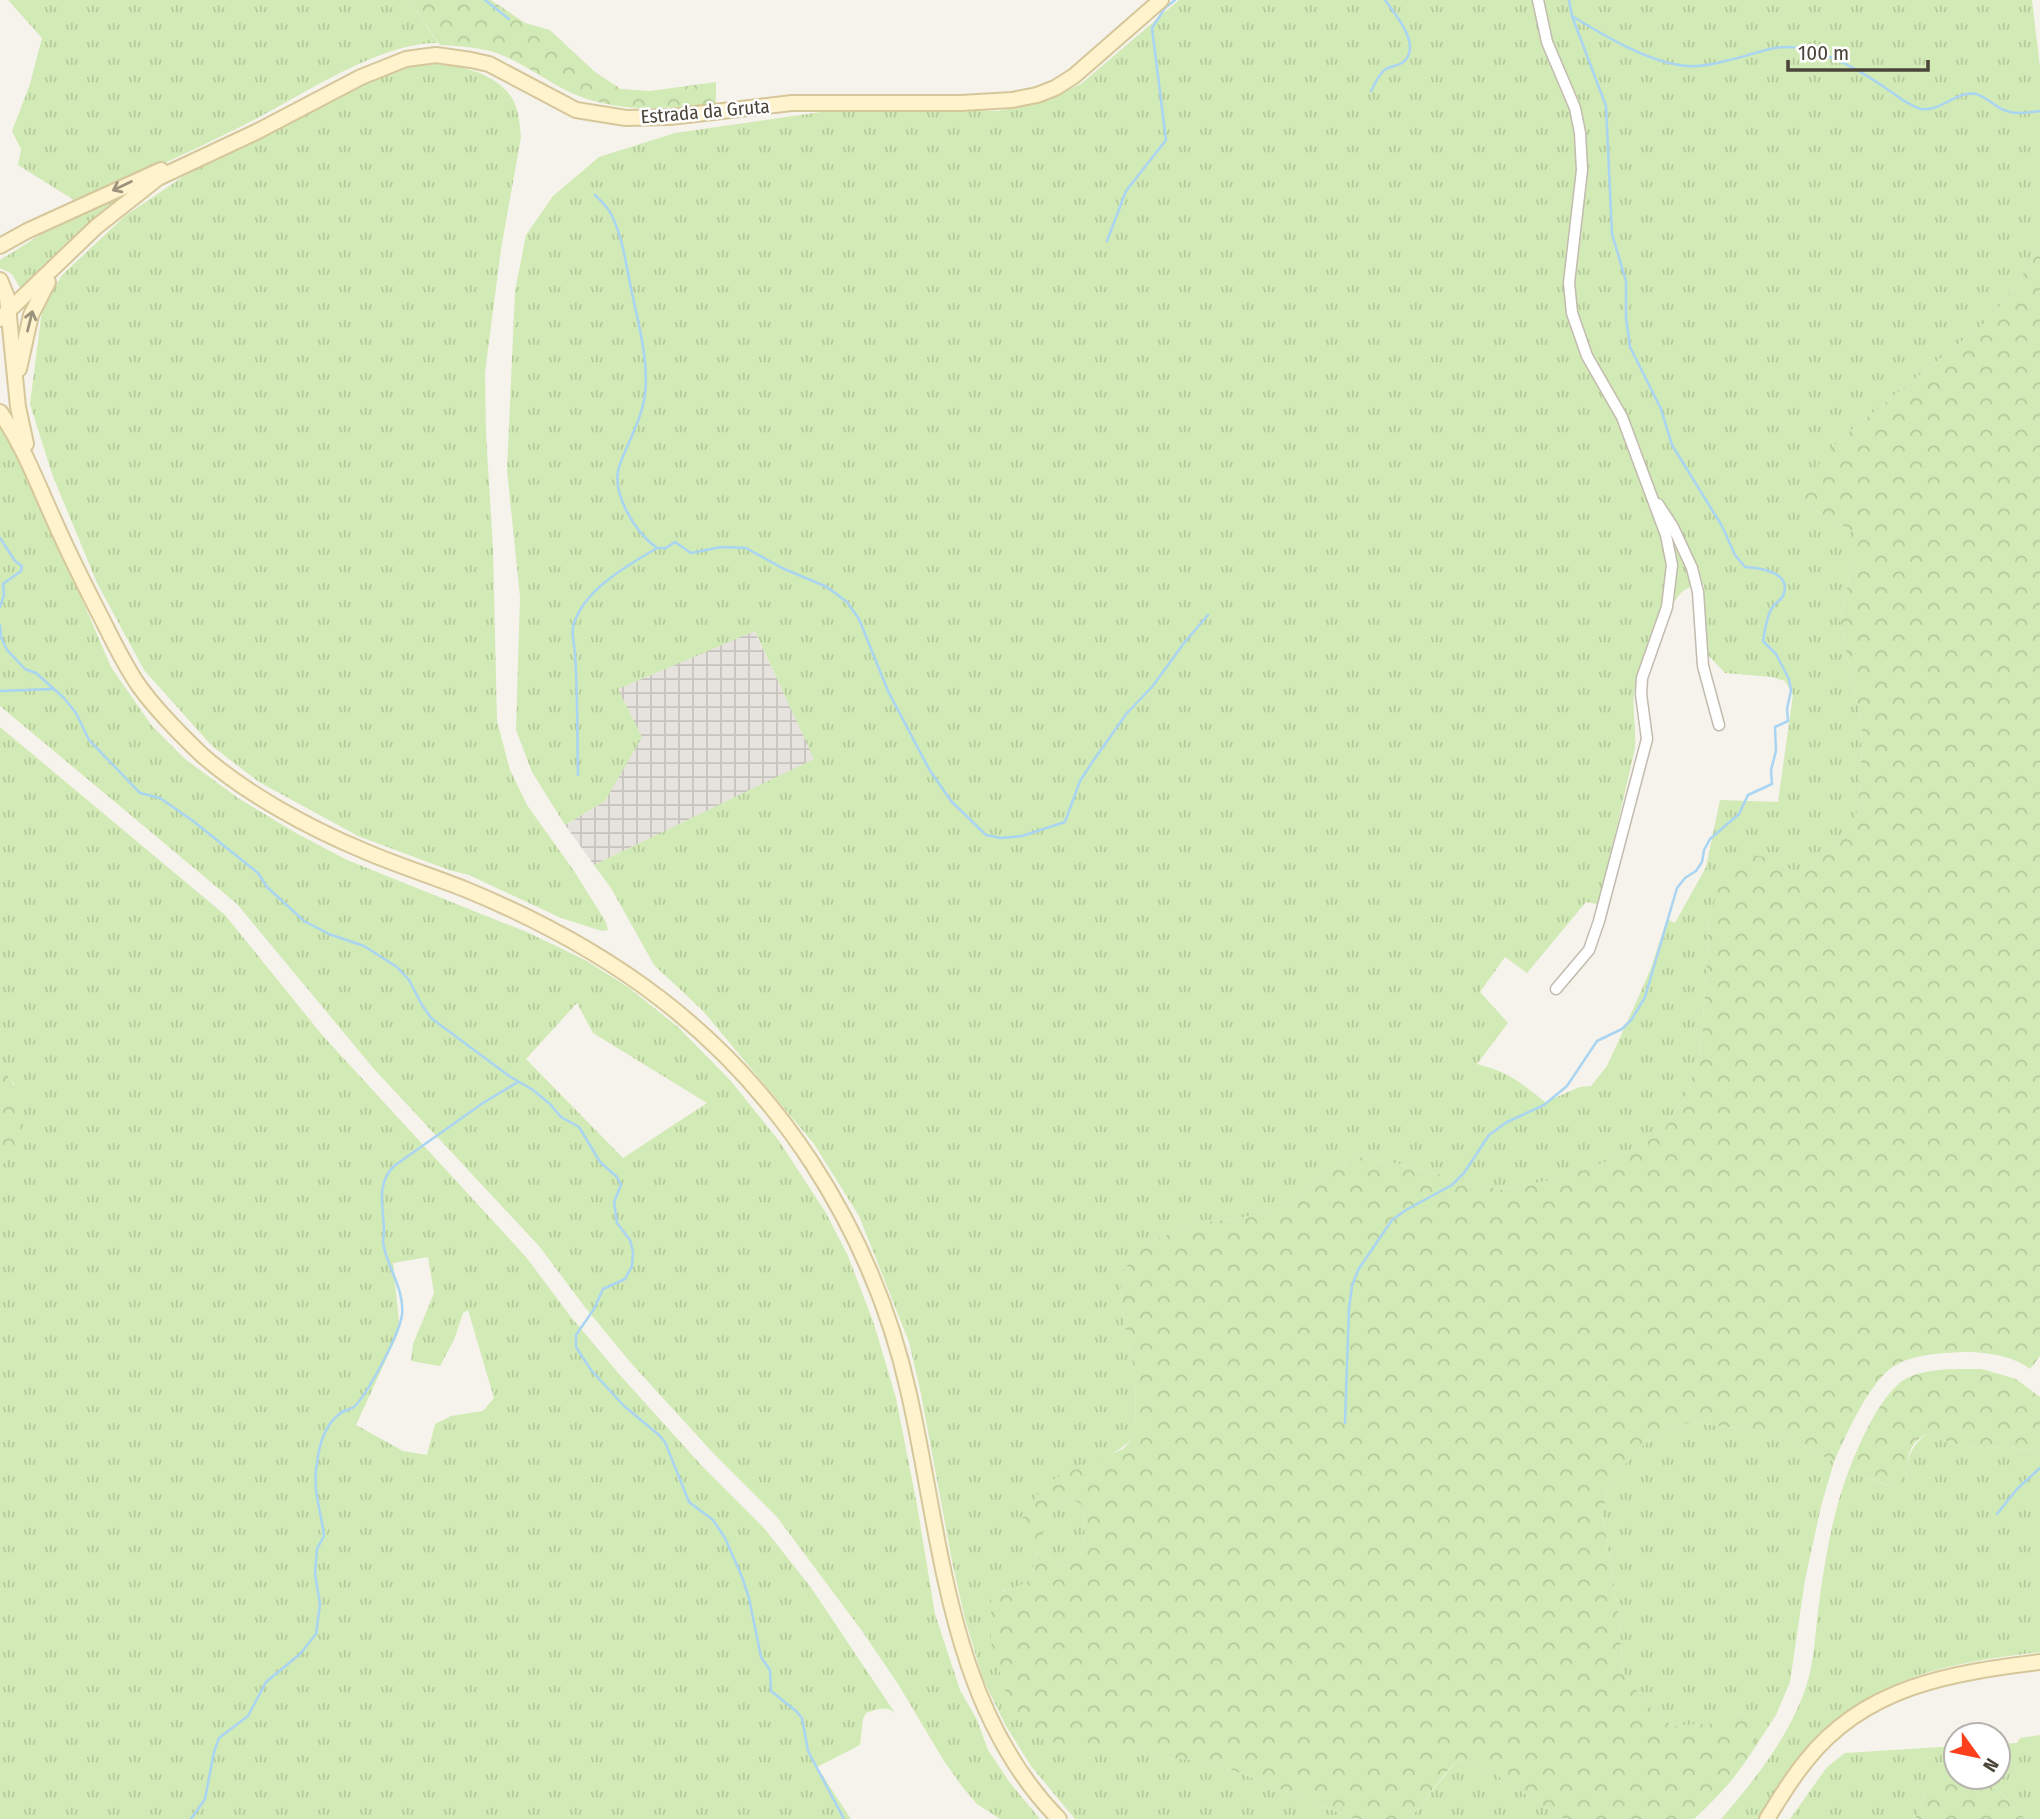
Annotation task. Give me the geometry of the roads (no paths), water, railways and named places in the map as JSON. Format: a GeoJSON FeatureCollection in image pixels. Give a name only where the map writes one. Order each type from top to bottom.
{"type":"FeatureCollection","features":[{"type":"Feature","properties":{"kind":"main road","name":"Estrada da Gruta"},"geometry":{"type":"LineString","coordinates":[[208,154],[361,77],[406,59],[422,56],[449,55],[489,64],[576,110],[626,118],[680,116],[792,103],[961,103],[1012,100],[1037,95],[1074,76],[1161,0]]}},
{"type":"Feature","properties":{"kind":"main road"},"geometry":{"type":"LineString","coordinates":[[0,246],[138,178],[208,154]]}},
{"type":"Feature","properties":{"kind":"main road"},"geometry":{"type":"LineString","coordinates":[[4,315],[131,198],[159,178],[208,154]]}},
{"type":"Feature","properties":{"kind":"main road"},"geometry":{"type":"LineString","coordinates":[[16,387],[34,305],[67,256]]}},
{"type":"Feature","properties":{"kind":"main road"},"geometry":{"type":"LineString","coordinates":[[0,281],[5,290],[4,315],[20,420],[31,466]]}},
{"type":"Feature","properties":{"kind":"main road"},"geometry":{"type":"LineString","coordinates":[[0,412],[31,466],[81,577],[128,668],[155,705],[203,756],[232,778],[328,835],[520,912],[606,958],[668,1004],[732,1061],[791,1133],[860,1246],[892,1332],[909,1391],[949,1594],[965,1656],[983,1705],[1001,1741],[1021,1772],[1059,1819]]}},
{"type":"Feature","properties":{"kind":"main road"},"geometry":{"type":"LineString","coordinates":[[1768,1819],[1796,1774],[1819,1746],[1842,1725],[1877,1701],[1910,1686],[1947,1675],[2040,1662]]}},
{"type":"Feature","properties":{"kind":"street"},"geometry":{"type":"LineString","coordinates":[[1538,0],[1547,42],[1574,108],[1580,134],[1582,170],[1569,283],[1572,313],[1587,356],[1622,418],[1671,551],[1672,565],[1667,607],[1642,678],[1641,694],[1647,739],[1595,936],[1589,950],[1556,989]]}},
{"type":"Feature","properties":{"kind":"street"},"geometry":{"type":"LineString","coordinates":[[1647,489],[1673,527],[1692,568],[1698,592],[1703,666],[1719,725]]}},
{"type":"Feature","properties":{"kind":"waterway"},"geometry":{"type":"LineString","coordinates":[[485,0],[509,19]]}},
{"type":"Feature","properties":{"kind":"waterway"},"geometry":{"type":"LineString","coordinates":[[1107,241],[1126,191],[1166,140],[1152,28],[1165,8],[1175,0]]}},
{"type":"Feature","properties":{"kind":"waterway"},"geometry":{"type":"LineString","coordinates":[[1371,91],[1381,73],[1402,63],[1410,48],[1406,31],[1385,0]]}},
{"type":"Feature","properties":{"kind":"waterway"},"geometry":{"type":"LineString","coordinates":[[1345,1423],[1349,1308],[1352,1286],[1358,1270],[1392,1220],[1452,1185],[1464,1173],[1489,1135],[1507,1122],[1544,1105],[1567,1086],[1597,1041],[1622,1029],[1632,1019],[1645,997],[1677,888],[1685,878],[1696,871],[1710,839],[1739,814],[1748,795],[1772,784],[1771,770],[1776,751],[1775,727],[1788,721],[1787,709],[1791,690],[1789,679],[1776,654],[1763,641],[1770,612],[1783,596],[1783,581],[1773,573],[1745,567],[1735,555],[1722,526],[1672,445],[1661,409],[1630,347],[1626,318],[1626,281],[1612,234],[1606,106],[1572,16],[1569,0]]}},
{"type":"Feature","properties":{"kind":"waterway"},"geometry":{"type":"LineString","coordinates":[[1572,16],[1628,47],[1674,64],[1707,65],[1772,48],[1792,47],[1825,55],[1845,64],[1906,103],[1921,109],[1935,107],[1962,95],[1976,94],[2011,112],[2040,111]]}},
{"type":"Feature","properties":{"kind":"waterway"},"geometry":{"type":"LineString","coordinates":[[595,195],[609,210],[619,233],[644,354],[645,394],[638,421],[620,464],[618,487],[626,511],[633,522],[657,548]]}},
{"type":"Feature","properties":{"kind":"waterway"},"geometry":{"type":"LineString","coordinates":[[0,538],[15,561],[22,566],[21,571],[3,584],[4,595],[0,607]]}},
{"type":"Feature","properties":{"kind":"waterway"},"geometry":{"type":"LineString","coordinates":[[578,775],[574,623],[588,599],[609,579],[657,548],[666,548],[675,542],[691,553],[721,547],[746,548],[782,568],[827,587],[847,602],[859,619],[888,691],[929,769],[951,801],[986,835],[1001,838],[1022,836],[1065,822],[1080,781],[1093,761],[1127,713],[1152,687],[1208,615]]}},
{"type":"Feature","properties":{"kind":"waterway"},"geometry":{"type":"LineString","coordinates":[[0,625],[1,637],[7,650],[25,669],[36,673],[64,698],[76,713],[89,740],[140,793],[160,798],[193,821],[258,873],[267,887],[304,921],[329,934],[364,946],[397,967],[409,980],[431,1018],[509,1076],[533,1090],[561,1117],[579,1127],[600,1162],[617,1177],[621,1185],[614,1202],[617,1223],[630,1240],[632,1266],[625,1279],[603,1289],[594,1309],[576,1335],[576,1347],[591,1370],[624,1406],[665,1442],[689,1502],[713,1520],[725,1538],[749,1598],[761,1657],[770,1670],[771,1691],[802,1718],[808,1751],[844,1819]]}},
{"type":"Feature","properties":{"kind":"waterway"},"geometry":{"type":"LineString","coordinates":[[0,691],[53,689]]}},
{"type":"Feature","properties":{"kind":"waterway"},"geometry":{"type":"LineString","coordinates":[[191,1819],[205,1799],[219,1738],[248,1716],[266,1682],[300,1654],[316,1634],[320,1604],[315,1574],[317,1549],[324,1536],[316,1482],[319,1450],[333,1420],[340,1413],[354,1407],[369,1387],[390,1348],[402,1315],[401,1296],[383,1242],[384,1181],[394,1166],[483,1103],[518,1082]]}},
{"type":"Feature","properties":{"kind":"waterway"},"geometry":{"type":"LineString","coordinates":[[1997,1514],[2017,1489],[2040,1468]]}}]}
